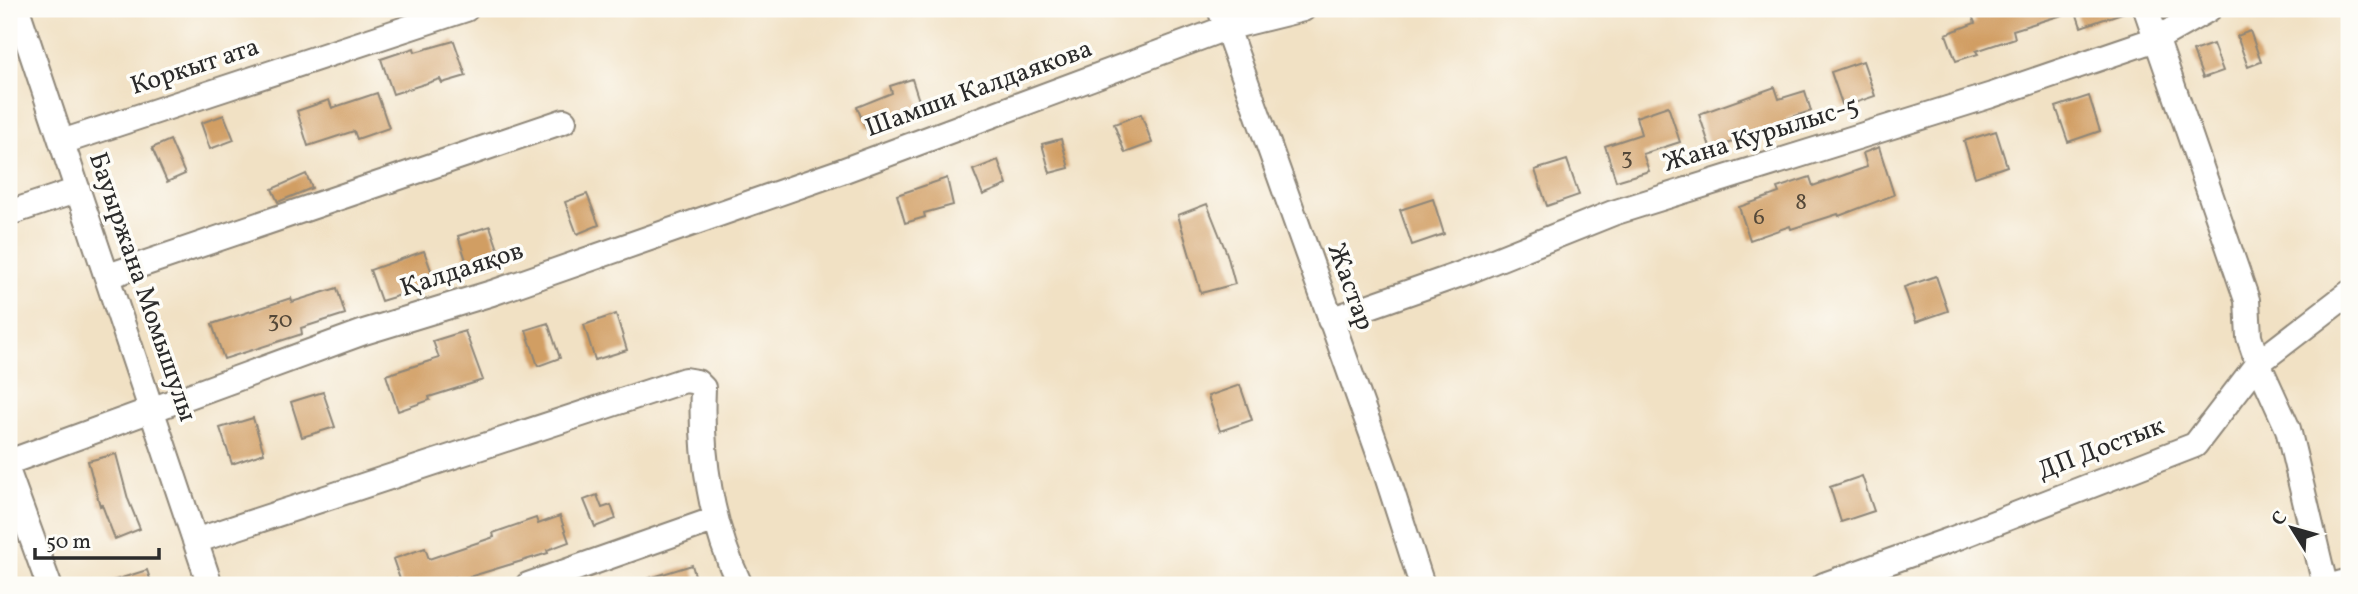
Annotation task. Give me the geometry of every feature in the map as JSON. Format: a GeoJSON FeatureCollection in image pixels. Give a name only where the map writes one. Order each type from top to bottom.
{"type":"FeatureCollection","features":[{"type":"Feature","properties":{"kind":"street","name":"Бауыржана Момышулы"},"geometry":{"type":"LineString","coordinates":[[18,9],[210,585]]}},
{"type":"Feature","properties":{"kind":"street","name":"Коркыт ата"},"geometry":{"type":"LineString","coordinates":[[62,142],[466,9]]}},
{"type":"Feature","properties":{"kind":"street","name":"Шамши Калдаякова"},"geometry":{"type":"LineString","coordinates":[[791,188],[933,138],[1223,19],[1303,9]]}},
{"type":"Feature","properties":{"kind":"street"},"geometry":{"type":"LineString","coordinates":[[2146,9],[2247,300],[2249,337],[2288,429],[2325,585]]}},
{"type":"Feature","properties":{"kind":"street","name":"Жана Курылыс-5"},"geometry":{"type":"LineString","coordinates":[[1330,320],[1461,274],[1613,212],[1992,95],[2157,39],[2209,9]]}},
{"type":"Feature","properties":{"kind":"street","name":"Жастар"},"geometry":{"type":"LineString","coordinates":[[1223,19],[1386,473],[1422,585]]}},
{"type":"Feature","properties":{"kind":"street"},"geometry":{"type":"LineString","coordinates":[[108,276],[564,121]]}},
{"type":"Feature","properties":{"kind":"street","name":"Қалдаяқов"},"geometry":{"type":"LineString","coordinates":[[9,462],[363,332],[492,293],[791,188]]}},
{"type":"Feature","properties":{"kind":"street"},"geometry":{"type":"LineString","coordinates":[[9,213],[78,190]]}},
{"type":"Feature","properties":{"kind":"street","name":"ДП Достык"},"geometry":{"type":"LineString","coordinates":[[1824,585],[1953,539],[2195,445],[2258,363],[2349,293]]}},
{"type":"Feature","properties":{"kind":"street"},"geometry":{"type":"LineString","coordinates":[[195,541],[685,380],[696,382],[703,388],[708,480],[716,519],[730,564],[740,585]]}},
{"type":"Feature","properties":{"kind":"street"},"geometry":{"type":"LineString","coordinates":[[9,475],[49,585]]}},
{"type":"Feature","properties":{"kind":"street"},"geometry":{"type":"LineString","coordinates":[[528,585],[716,519]]}},
{"type":"Feature","properties":{"kind":"street"},"geometry":{"type":"LineString","coordinates":[[2335,585],[2349,581]]}},
{"type":"Feature","properties":{"kind":"building"},"geometry":{"type":"Polygon","coordinates":[[[1985,9],[2071,9],[2072,12],[2013,30],[2015,38],[1956,61],[1946,34],[1975,23],[1971,13],[1985,9]]]}},
{"type":"Feature","properties":{"kind":"building"},"geometry":{"type":"Polygon","coordinates":[[[2075,9],[2127,9],[2128,11],[2081,27],[2075,9]]]}},
{"type":"Feature","properties":{"kind":"building"},"geometry":{"type":"Polygon","coordinates":[[[2250,31],[2261,62],[2248,67],[2237,36],[2250,31]]]}},
{"type":"Feature","properties":{"kind":"building"},"geometry":{"type":"Polygon","coordinates":[[[454,41],[466,76],[442,83],[440,79],[393,94],[381,59],[414,48],[415,52],[454,41]]]}},
{"type":"Feature","properties":{"kind":"building"},"geometry":{"type":"Polygon","coordinates":[[[2213,44],[2223,71],[2203,78],[2193,51],[2213,44]]]}},
{"type":"Feature","properties":{"kind":"building"},"geometry":{"type":"Polygon","coordinates":[[[1863,61],[1875,96],[1843,107],[1831,72],[1863,61]]]}},
{"type":"Feature","properties":{"kind":"building"},"geometry":{"type":"Polygon","coordinates":[[[912,79],[921,107],[866,129],[857,107],[892,93],[890,86],[912,79]]]}},
{"type":"Feature","properties":{"kind":"building"},"geometry":{"type":"Polygon","coordinates":[[[1775,87],[1779,99],[1805,91],[1811,111],[1711,150],[1699,114],[1775,87]]]}},
{"type":"Feature","properties":{"kind":"building"},"geometry":{"type":"Polygon","coordinates":[[[377,93],[389,128],[357,139],[354,131],[308,146],[297,111],[329,100],[332,108],[377,93]]]}},
{"type":"Feature","properties":{"kind":"building"},"geometry":{"type":"Polygon","coordinates":[[[2089,96],[2100,131],[2068,142],[2056,107],[2089,96]]]}},
{"type":"Feature","properties":{"kind":"building"},"geometry":{"type":"Polygon","coordinates":[[[1668,106],[1680,142],[1643,154],[1649,171],[1616,181],[1605,146],[1641,134],[1636,117],[1668,106]]]}},
{"type":"Feature","properties":{"kind":"building"},"geometry":{"type":"Polygon","coordinates":[[[1141,114],[1152,143],[1125,153],[1114,124],[1141,114]]]}},
{"type":"Feature","properties":{"kind":"building"},"geometry":{"type":"Polygon","coordinates":[[[224,115],[234,140],[210,149],[201,123],[224,115]]]}},
{"type":"Feature","properties":{"kind":"building"},"geometry":{"type":"Polygon","coordinates":[[[1996,131],[2007,166],[1975,177],[1964,141],[1996,131]]]}},
{"type":"Feature","properties":{"kind":"building"},"geometry":{"type":"Polygon","coordinates":[[[1061,139],[1069,168],[1050,173],[1042,144],[1061,139]]]}},
{"type":"Feature","properties":{"kind":"building"},"geometry":{"type":"Polygon","coordinates":[[[170,140],[185,174],[167,182],[152,148],[170,140]]]}},
{"type":"Feature","properties":{"kind":"building"},"geometry":{"type":"Polygon","coordinates":[[[1879,147],[1894,195],[1839,216],[1838,214],[1791,229],[1790,226],[1750,240],[1739,207],[1779,193],[1777,188],[1810,177],[1813,186],[1867,167],[1863,153],[1879,147]]]}},
{"type":"Feature","properties":{"kind":"building"},"geometry":{"type":"Polygon","coordinates":[[[998,160],[1007,185],[983,195],[973,170],[998,160]]]}},
{"type":"Feature","properties":{"kind":"building"},"geometry":{"type":"Polygon","coordinates":[[[1567,160],[1579,195],[1547,206],[1535,170],[1567,160]]]}},
{"type":"Feature","properties":{"kind":"building"},"geometry":{"type":"Polygon","coordinates":[[[306,174],[312,188],[278,202],[272,189],[306,174]]]}},
{"type":"Feature","properties":{"kind":"building"},"geometry":{"type":"Polygon","coordinates":[[[947,178],[953,205],[924,213],[925,217],[905,223],[897,195],[947,178]]]}},
{"type":"Feature","properties":{"kind":"building"},"geometry":{"type":"Polygon","coordinates":[[[587,194],[599,225],[577,234],[565,202],[587,194]]]}},
{"type":"Feature","properties":{"kind":"building"},"geometry":{"type":"Polygon","coordinates":[[[1433,199],[1444,234],[1412,245],[1400,210],[1433,199]]]}},
{"type":"Feature","properties":{"kind":"building"},"geometry":{"type":"Polygon","coordinates":[[[1207,204],[1227,254],[1235,284],[1201,293],[1178,215],[1207,204]]]}},
{"type":"Feature","properties":{"kind":"building"},"geometry":{"type":"Polygon","coordinates":[[[490,226],[502,261],[470,272],[458,236],[490,226]]]}},
{"type":"Feature","properties":{"kind":"building"},"geometry":{"type":"Polygon","coordinates":[[[424,251],[436,284],[381,301],[370,270],[424,251]]]}},
{"type":"Feature","properties":{"kind":"building"},"geometry":{"type":"Polygon","coordinates":[[[1936,276],[1948,311],[1916,322],[1904,287],[1936,276]]]}},
{"type":"Feature","properties":{"kind":"building"},"geometry":{"type":"Polygon","coordinates":[[[337,288],[345,314],[301,328],[302,334],[224,359],[212,324],[291,298],[292,302],[337,288]]]}},
{"type":"Feature","properties":{"kind":"building"},"geometry":{"type":"Polygon","coordinates":[[[616,314],[627,350],[595,360],[584,325],[616,314]]]}},
{"type":"Feature","properties":{"kind":"building"},"geometry":{"type":"Polygon","coordinates":[[[548,323],[560,358],[538,366],[526,330],[548,323]]]}},
{"type":"Feature","properties":{"kind":"building"},"geometry":{"type":"Polygon","coordinates":[[[465,331],[483,380],[429,397],[430,400],[398,411],[386,375],[439,358],[433,341],[465,331]]]}},
{"type":"Feature","properties":{"kind":"building"},"geometry":{"type":"Polygon","coordinates":[[[1240,385],[1252,420],[1220,431],[1208,396],[1240,385]]]}},
{"type":"Feature","properties":{"kind":"building"},"geometry":{"type":"Polygon","coordinates":[[[323,392],[335,427],[302,437],[291,402],[323,392]]]}},
{"type":"Feature","properties":{"kind":"building"},"geometry":{"type":"Polygon","coordinates":[[[253,418],[264,453],[232,464],[220,428],[253,418]]]}},
{"type":"Feature","properties":{"kind":"building"},"geometry":{"type":"Polygon","coordinates":[[[116,454],[128,499],[140,529],[115,539],[102,505],[100,506],[88,461],[116,454]]]}},
{"type":"Feature","properties":{"kind":"building"},"geometry":{"type":"Polygon","coordinates":[[[1862,476],[1874,511],[1841,522],[1830,487],[1862,476]]]}},
{"type":"Feature","properties":{"kind":"building"},"geometry":{"type":"Polygon","coordinates":[[[597,495],[602,508],[611,505],[616,519],[595,527],[584,500],[597,495]]]}},
{"type":"Feature","properties":{"kind":"building"},"geometry":{"type":"Polygon","coordinates":[[[560,516],[569,542],[547,550],[548,553],[456,581],[455,577],[430,585],[402,585],[393,559],[425,548],[429,559],[494,537],[493,533],[536,518],[538,524],[560,516]]]}},
{"type":"Feature","properties":{"kind":"building"},"geometry":{"type":"Polygon","coordinates":[[[692,565],[698,585],[637,585],[637,582],[692,565]]]}},
{"type":"Feature","properties":{"kind":"building"},"geometry":{"type":"Polygon","coordinates":[[[147,570],[152,585],[109,585],[109,582],[147,570]]]}}]}
